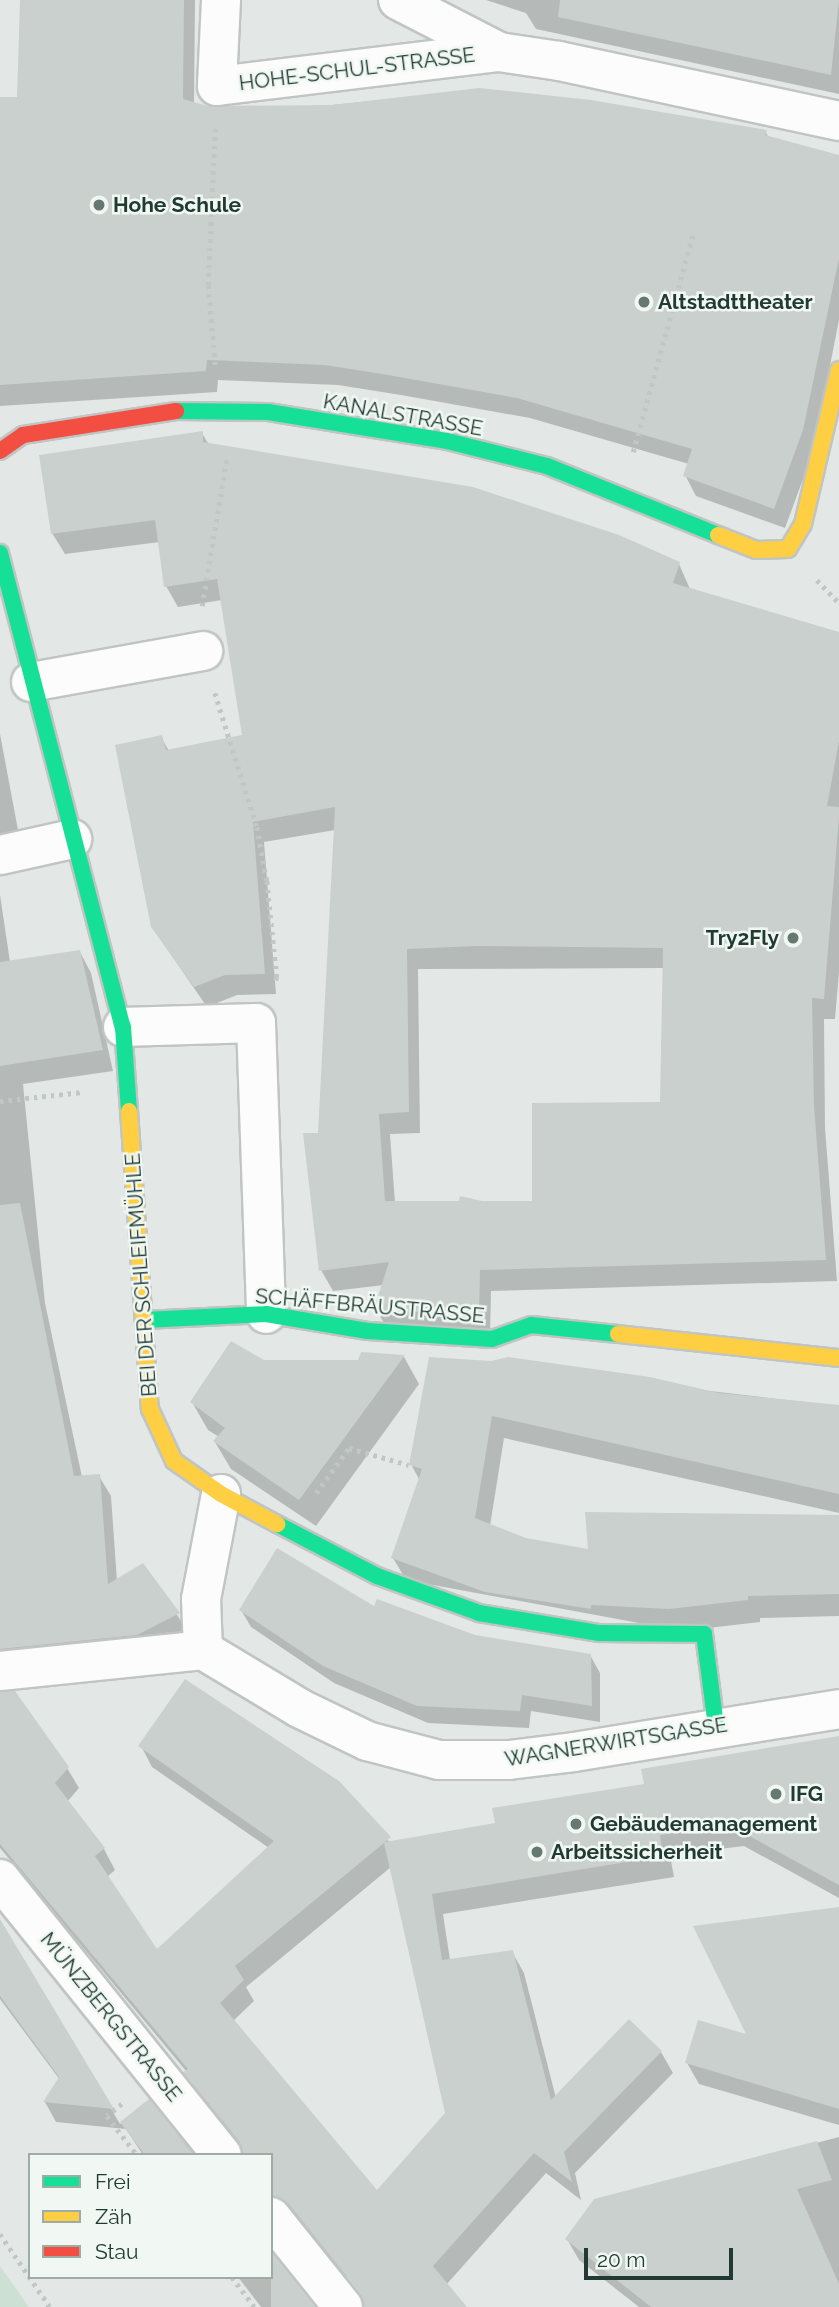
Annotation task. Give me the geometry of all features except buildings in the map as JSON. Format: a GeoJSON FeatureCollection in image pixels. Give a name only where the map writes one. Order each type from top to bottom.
{"type":"FeatureCollection","features":[{"type":"Feature","properties":{"kind":"street","name":"HOHE-SCHUL-STRASSE"},"geometry":{"type":"LineString","coordinates":[[221,0],[217,86],[499,52],[559,61],[839,121]]}},
{"type":"Feature","properties":{"kind":"street","name":"HOHE-SCHUL-STRASSE"},"geometry":{"type":"LineString","coordinates":[[398,0],[499,52]]}},
{"type":"Feature","properties":{"kind":"street","name":"KANALSTRASSE"},"geometry":{"type":"LineString","coordinates":[[0,451],[23,435],[193,408],[226,409],[447,441],[547,467],[616,491],[755,550],[788,549],[803,524],[839,370]]}},
{"type":"Feature","properties":{"kind":"street","name":"BEI DER SCHLEIFMÜHLE"},"geometry":{"type":"LineString","coordinates":[[0,553],[31,682],[123,1027],[150,1409],[174,1461],[221,1494],[291,1528],[377,1576],[479,1613],[599,1633],[704,1634],[716,1726]]}},
{"type":"Feature","properties":{"kind":"street"},"geometry":{"type":"LineString","coordinates":[[31,682],[203,651]]}},
{"type":"Feature","properties":{"kind":"street"},"geometry":{"type":"LineString","coordinates":[[0,855],[72,839]]}},
{"type":"Feature","properties":{"kind":"street"},"geometry":{"type":"LineString","coordinates":[[123,1027],[256,1023],[266,1314]]}},
{"type":"Feature","properties":{"kind":"street","name":"SCHÄFFBRÄUSTRASSE"},"geometry":{"type":"LineString","coordinates":[[144,1320],[266,1314],[368,1331],[492,1339],[531,1325],[839,1358]]}},
{"type":"Feature","properties":{"kind":"street"},"geometry":{"type":"LineString","coordinates":[[0,1671],[203,1650],[201,1599],[221,1494]]}},
{"type":"Feature","properties":{"kind":"street","name":"WAGNERWIRTSGASSE"},"geometry":{"type":"LineString","coordinates":[[203,1650],[299,1708],[367,1741],[439,1760],[509,1760],[839,1709]]}},
{"type":"Feature","properties":{"kind":"street","name":"MÜNZBERGSTRASSE"},"geometry":{"type":"LineString","coordinates":[[0,1879],[220,2153]]}},
{"type":"Feature","properties":{"kind":"street"},"geometry":{"type":"LineString","coordinates":[[273,2220],[343,2307]]}},
{"type":"Feature","properties":{"kind":"path"},"geometry":{"type":"LineString","coordinates":[[217,86],[208,285],[212,352],[226,409],[228,454],[202,592],[203,651],[257,827],[267,881],[277,977],[256,1023]]}},
{"type":"Feature","properties":{"kind":"path"},"geometry":{"type":"LineString","coordinates":[[616,491],[633,451],[693,234]]}},
{"type":"Feature","properties":{"kind":"path"},"geometry":{"type":"LineString","coordinates":[[0,1101],[129,1088]]}},
{"type":"Feature","properties":{"kind":"path"},"geometry":{"type":"LineString","coordinates":[[291,1528],[349,1448],[409,1465]]}},
{"type":"Feature","properties":{"kind":"path"},"geometry":{"type":"LineString","coordinates":[[0,2234],[28,2275]]}},
{"type":"Feature","properties":{"kind":"path"},"geometry":{"type":"LineString","coordinates":[[31,2279],[50,2307]]}},
{"type":"Feature","properties":{"kind":"path"},"geometry":{"type":"LineString","coordinates":[[234,2279],[255,2307]]}},
{"type":"Feature","properties":{"kind":"green space"},"geometry":{"type":"Polygon","coordinates":[[[0,2266],[29,2307],[0,2307],[0,2266]]]}},
{"type":"Feature","properties":{"kind":"traffic: fast"},"geometry":{"type":"LineString","coordinates":[[176,411],[268,412],[447,441],[547,466],[718,535]]}},
{"type":"Feature","properties":{"kind":"traffic: fast"},"geometry":{"type":"LineString","coordinates":[[0,553],[123,1027],[129,1111]]}},
{"type":"Feature","properties":{"kind":"traffic: fast"},"geometry":{"type":"LineString","coordinates":[[144,1320],[266,1314],[368,1331],[492,1339],[531,1325],[618,1334]]}},
{"type":"Feature","properties":{"kind":"traffic: fast"},"geometry":{"type":"LineString","coordinates":[[277,1524],[377,1576],[479,1613],[599,1633],[704,1634],[716,1726]]}},
{"type":"Feature","properties":{"kind":"traffic: slow"},"geometry":{"type":"LineString","coordinates":[[718,535],[756,550],[788,549],[803,524],[839,370]]}},
{"type":"Feature","properties":{"kind":"traffic: slow"},"geometry":{"type":"LineString","coordinates":[[129,1111],[150,1409],[174,1461],[221,1494],[277,1524]]}},
{"type":"Feature","properties":{"kind":"traffic: slow"},"geometry":{"type":"LineString","coordinates":[[618,1334],[839,1358]]}},
{"type":"Feature","properties":{"kind":"traffic: jam"},"geometry":{"type":"LineString","coordinates":[[0,451],[23,435],[176,411]]}},
{"type":"Feature","properties":{"kind":"place","name":"Hohe Schule"},"geometry":{"type":"Point","coordinates":[99,205]}},
{"type":"Feature","properties":{"kind":"place","name":"Altstadttheater"},"geometry":{"type":"Point","coordinates":[644,302]}},
{"type":"Feature","properties":{"kind":"place","name":"Try2Fly"},"geometry":{"type":"Point","coordinates":[793,938]}},
{"type":"Feature","properties":{"kind":"place","name":"IFG"},"geometry":{"type":"Point","coordinates":[776,1794]}},
{"type":"Feature","properties":{"kind":"place","name":"Gebäudemanagement"},"geometry":{"type":"Point","coordinates":[576,1824]}},
{"type":"Feature","properties":{"kind":"place","name":"Arbeitssicherheit"},"geometry":{"type":"Point","coordinates":[537,1852]}}]}
